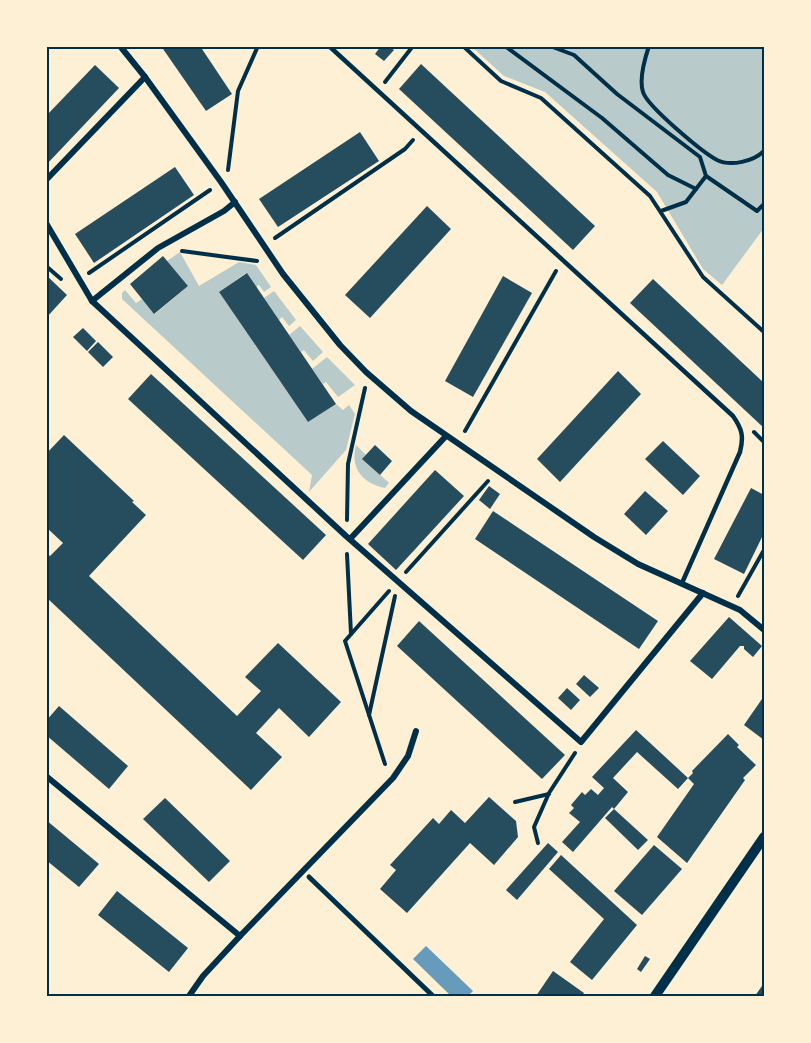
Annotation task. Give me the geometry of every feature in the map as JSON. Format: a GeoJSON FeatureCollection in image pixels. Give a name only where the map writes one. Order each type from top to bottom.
{"type":"FeatureCollection","features":[{"type":"Feature","properties":{"kind":"street"},"geometry":{"type":"LineString","coordinates":[[120,46],[235,202],[283,274],[340,345],[366,372],[446,436],[594,537],[638,564],[740,610],[765,630]]}},
{"type":"Feature","properties":{"kind":"street"},"geometry":{"type":"LineString","coordinates":[[46,180],[145,77]]}},
{"type":"Feature","properties":{"kind":"street"},"geometry":{"type":"LineString","coordinates":[[92,301],[158,248],[224,211],[235,202]]}},
{"type":"Feature","properties":{"kind":"street"},"geometry":{"type":"LineString","coordinates":[[46,224],[92,301],[348,538],[581,742],[703,593]]}},
{"type":"Feature","properties":{"kind":"street"},"geometry":{"type":"LineString","coordinates":[[348,538],[446,436]]}},
{"type":"Feature","properties":{"kind":"street"},"geometry":{"type":"LineString","coordinates":[[189,996],[203,976],[240,936],[393,778],[408,756],[416,731]]}},
{"type":"Feature","properties":{"kind":"street"},"geometry":{"type":"LineString","coordinates":[[46,776],[240,936]]}},
{"type":"Feature","properties":{"kind":"street"},"geometry":{"type":"LineString","coordinates":[[656,996],[765,837]]}},
{"type":"Feature","properties":{"kind":"street"},"geometry":{"type":"LineString","coordinates":[[309,877],[433,996]]}},
{"type":"Feature","properties":{"kind":"lane"},"geometry":{"type":"LineString","coordinates":[[329,46],[732,416],[741,428],[744,438],[740,452],[682,583]]}},
{"type":"Feature","properties":{"kind":"path"},"geometry":{"type":"LineString","coordinates":[[228,171],[238,91],[258,46]]}},
{"type":"Feature","properties":{"kind":"path"},"geometry":{"type":"LineString","coordinates":[[384,83],[413,46]]}},
{"type":"Feature","properties":{"kind":"path"},"geometry":{"type":"LineString","coordinates":[[463,46],[501,81],[541,98],[650,196],[703,277],[765,332]]}},
{"type":"Feature","properties":{"kind":"path"},"geometry":{"type":"LineString","coordinates":[[505,46],[602,118],[668,175],[696,189]]}},
{"type":"Feature","properties":{"kind":"path"},"geometry":{"type":"LineString","coordinates":[[550,46],[574,55],[617,94],[700,157],[706,176],[758,211],[765,204]]}},
{"type":"Feature","properties":{"kind":"path"},"geometry":{"type":"LineString","coordinates":[[650,46],[646,56],[642,90],[647,100],[658,112],[718,161],[736,162],[756,159],[765,151]]}},
{"type":"Feature","properties":{"kind":"path"},"geometry":{"type":"LineString","coordinates":[[274,239],[405,149],[421,130]]}},
{"type":"Feature","properties":{"kind":"path"},"geometry":{"type":"LineString","coordinates":[[661,211],[686,202],[706,176]]}},
{"type":"Feature","properties":{"kind":"path"},"geometry":{"type":"LineString","coordinates":[[46,266],[72,288],[80,279],[210,190]]}},
{"type":"Feature","properties":{"kind":"path"},"geometry":{"type":"LineString","coordinates":[[158,248],[258,261]]}},
{"type":"Feature","properties":{"kind":"path"},"geometry":{"type":"LineString","coordinates":[[465,432],[551,278],[563,261]]}},
{"type":"Feature","properties":{"kind":"path"},"geometry":{"type":"LineString","coordinates":[[351,634],[348,464],[364,388]]}},
{"type":"Feature","properties":{"kind":"path"},"geometry":{"type":"LineString","coordinates":[[386,766],[345,641],[488,481]]}},
{"type":"Feature","properties":{"kind":"path"},"geometry":{"type":"LineString","coordinates":[[738,596],[765,550]]}},
{"type":"Feature","properties":{"kind":"path"},"geometry":{"type":"LineString","coordinates":[[369,715],[398,581]]}},
{"type":"Feature","properties":{"kind":"path"},"geometry":{"type":"LineString","coordinates":[[538,843],[534,828],[549,794],[581,742]]}},
{"type":"Feature","properties":{"kind":"path"},"geometry":{"type":"LineString","coordinates":[[515,802],[549,794]]}},
{"type":"Feature","properties":{"kind":"shaded area"},"geometry":{"type":"Polygon","coordinates":[[[472,47],[764,47],[764,228],[722,285],[703,269],[657,192],[545,92],[504,76],[472,47]]]}},
{"type":"Feature","properties":{"kind":"shaded area"},"geometry":{"type":"Polygon","coordinates":[[[180,252],[199,286],[239,262],[256,265],[271,287],[264,292],[259,285],[256,287],[246,273],[219,292],[308,422],[336,404],[343,410],[349,405],[355,414],[346,450],[309,492],[312,475],[122,299],[122,293],[125,290],[136,303],[142,299],[155,314],[188,286],[167,261],[180,252]]]}},
{"type":"Feature","properties":{"kind":"shaded area"},"geometry":{"type":"Polygon","coordinates":[[[274,291],[296,320],[289,326],[282,317],[279,320],[264,298],[274,291]]]}},
{"type":"Feature","properties":{"kind":"shaded area"},"geometry":{"type":"Polygon","coordinates":[[[300,326],[323,352],[313,361],[304,350],[301,352],[289,335],[300,326]]]}},
{"type":"Feature","properties":{"kind":"shaded area"},"geometry":{"type":"Polygon","coordinates":[[[327,357],[355,385],[338,397],[326,382],[323,384],[312,369],[327,357]]]}},
{"type":"Feature","properties":{"kind":"shaded area"},"geometry":{"type":"Polygon","coordinates":[[[356,445],[366,455],[363,459],[389,483],[385,488],[370,482],[360,473],[355,461],[356,445]]]}},
{"type":"Feature","properties":{"kind":"water"},"geometry":{"type":"Polygon","coordinates":[[[426,946],[473,991],[468,996],[451,996],[413,959],[426,946]]]}},
{"type":"Feature","properties":{"kind":"building"},"geometry":{"type":"Polygon","coordinates":[[[161,46],[200,46],[232,94],[206,111],[161,46]]]}},
{"type":"Feature","properties":{"kind":"building"},"geometry":{"type":"Polygon","coordinates":[[[381,46],[389,46],[394,50],[384,61],[375,54],[381,46]]]}},
{"type":"Feature","properties":{"kind":"building"},"geometry":{"type":"Polygon","coordinates":[[[421,64],[595,226],[573,250],[399,89],[421,64]]]}},
{"type":"Feature","properties":{"kind":"building"},"geometry":{"type":"Polygon","coordinates":[[[95,65],[119,88],[46,165],[46,116],[95,65]]]}},
{"type":"Feature","properties":{"kind":"building"},"geometry":{"type":"Polygon","coordinates":[[[360,132],[379,161],[278,227],[259,199],[360,132]]]}},
{"type":"Feature","properties":{"kind":"building"},"geometry":{"type":"Polygon","coordinates":[[[175,167],[194,195],[94,263],[75,234],[175,167]]]}},
{"type":"Feature","properties":{"kind":"building"},"geometry":{"type":"Polygon","coordinates":[[[427,206],[451,229],[370,318],[345,295],[427,206]]]}},
{"type":"Feature","properties":{"kind":"building"},"geometry":{"type":"Polygon","coordinates":[[[163,256],[188,286],[154,314],[130,284],[163,256]]]}},
{"type":"Feature","properties":{"kind":"building"},"geometry":{"type":"Polygon","coordinates":[[[247,273],[336,404],[308,422],[219,292],[247,273]]]}},
{"type":"Feature","properties":{"kind":"building"},"geometry":{"type":"Polygon","coordinates":[[[46,275],[67,295],[46,318],[46,275]]]}},
{"type":"Feature","properties":{"kind":"building"},"geometry":{"type":"Polygon","coordinates":[[[503,276],[532,293],[473,397],[445,381],[503,276]]]}},
{"type":"Feature","properties":{"kind":"building"},"geometry":{"type":"Polygon","coordinates":[[[653,279],[764,383],[764,428],[630,303],[653,279]]]}},
{"type":"Feature","properties":{"kind":"building"},"geometry":{"type":"Polygon","coordinates":[[[83,328],[96,341],[87,351],[73,337],[83,328]]]}},
{"type":"Feature","properties":{"kind":"building"},"geometry":{"type":"Polygon","coordinates":[[[98,342],[113,357],[103,367],[88,352],[98,342]]]}},
{"type":"Feature","properties":{"kind":"building"},"geometry":{"type":"Polygon","coordinates":[[[618,371],[641,394],[560,482],[537,459],[618,371]]]}},
{"type":"Feature","properties":{"kind":"building"},"geometry":{"type":"Polygon","coordinates":[[[151,374],[326,535],[303,560],[128,399],[151,374]]]}},
{"type":"Feature","properties":{"kind":"building"},"geometry":{"type":"Polygon","coordinates":[[[64,435],[146,515],[89,576],[237,716],[261,691],[245,677],[278,643],[341,702],[309,737],[279,708],[256,733],[282,757],[251,790],[46,597],[46,553],[50,556],[63,543],[46,527],[46,454],[64,435]]]}},
{"type":"Feature","properties":{"kind":"building"},"geometry":{"type":"Polygon","coordinates":[[[663,441],[700,476],[683,495],[645,459],[663,441]]]}},
{"type":"Feature","properties":{"kind":"building"},"geometry":{"type":"Polygon","coordinates":[[[375,445],[392,461],[380,475],[362,459],[375,445]]]}},
{"type":"Feature","properties":{"kind":"building"},"geometry":{"type":"Polygon","coordinates":[[[435,470],[464,496],[396,570],[368,544],[435,470]]]}},
{"type":"Feature","properties":{"kind":"building"},"geometry":{"type":"Polygon","coordinates":[[[489,486],[500,494],[490,509],[479,500],[489,486]]]}},
{"type":"Feature","properties":{"kind":"building"},"geometry":{"type":"Polygon","coordinates":[[[751,488],[764,495],[764,533],[744,574],[714,559],[751,488]]]}},
{"type":"Feature","properties":{"kind":"building"},"geometry":{"type":"Polygon","coordinates":[[[645,491],[668,511],[646,535],[624,514],[645,491]]]}},
{"type":"Feature","properties":{"kind":"building"},"geometry":{"type":"Polygon","coordinates":[[[493,511],[658,621],[639,649],[475,539],[493,511]]]}},
{"type":"Feature","properties":{"kind":"building"},"geometry":{"type":"Polygon","coordinates":[[[729,617],[762,646],[753,657],[744,649],[744,646],[740,646],[712,679],[690,661],[729,617]]]}},
{"type":"Feature","properties":{"kind":"building"},"geometry":{"type":"Polygon","coordinates":[[[419,621],[565,755],[542,779],[397,646],[419,621]]]}},
{"type":"Feature","properties":{"kind":"building"},"geometry":{"type":"Polygon","coordinates":[[[584,675],[599,688],[590,697],[576,684],[584,675]]]}},
{"type":"Feature","properties":{"kind":"building"},"geometry":{"type":"Polygon","coordinates":[[[567,688],[580,700],[571,710],[558,698],[567,688]]]}},
{"type":"Feature","properties":{"kind":"building"},"geometry":{"type":"Polygon","coordinates":[[[764,696],[764,740],[744,725],[764,696]]]}},
{"type":"Feature","properties":{"kind":"building"},"geometry":{"type":"Polygon","coordinates":[[[59,706],[128,766],[109,789],[46,735],[46,721],[59,706]]]}},
{"type":"Feature","properties":{"kind":"building"},"geometry":{"type":"Polygon","coordinates":[[[636,730],[688,778],[678,789],[637,752],[613,778],[628,792],[573,852],[562,842],[580,822],[569,813],[574,808],[571,805],[582,792],[585,795],[591,789],[598,795],[604,788],[592,777],[636,730]]]}},
{"type":"Feature","properties":{"kind":"building"},"geometry":{"type":"Polygon","coordinates":[[[728,734],[739,745],[737,747],[756,765],[743,778],[745,780],[687,863],[657,837],[694,784],[688,778],[728,734]]]}},
{"type":"Feature","properties":{"kind":"building"},"geometry":{"type":"Polygon","coordinates":[[[489,797],[516,821],[518,837],[494,865],[470,843],[407,913],[380,889],[396,870],[390,865],[433,818],[439,824],[451,810],[465,823],[489,797]]]}},
{"type":"Feature","properties":{"kind":"building"},"geometry":{"type":"Polygon","coordinates":[[[165,798],[230,861],[209,882],[143,819],[165,798]]]}},
{"type":"Feature","properties":{"kind":"building"},"geometry":{"type":"Polygon","coordinates":[[[614,809],[648,840],[638,850],[605,818],[614,809]]]}},
{"type":"Feature","properties":{"kind":"building"},"geometry":{"type":"Polygon","coordinates":[[[46,820],[99,864],[79,887],[46,860],[46,820]]]}},
{"type":"Feature","properties":{"kind":"building"},"geometry":{"type":"Polygon","coordinates":[[[548,843],[558,852],[517,900],[506,890],[548,843]]]}},
{"type":"Feature","properties":{"kind":"building"},"geometry":{"type":"Polygon","coordinates":[[[654,845],[682,869],[642,915],[614,891],[654,845]]]}},
{"type":"Feature","properties":{"kind":"building"},"geometry":{"type":"Polygon","coordinates":[[[561,855],[637,925],[592,980],[570,962],[604,919],[549,869],[561,855]]]}},
{"type":"Feature","properties":{"kind":"building"},"geometry":{"type":"Polygon","coordinates":[[[117,891],[188,948],[169,972],[98,915],[117,891]]]}},
{"type":"Feature","properties":{"kind":"building"},"geometry":{"type":"Polygon","coordinates":[[[645,956],[650,959],[641,972],[637,969],[645,956]]]}},
{"type":"Feature","properties":{"kind":"building"},"geometry":{"type":"Polygon","coordinates":[[[553,971],[584,993],[582,996],[536,996],[553,971]]]}},
{"type":"Feature","properties":{"kind":"building"},"geometry":{"type":"Polygon","coordinates":[[[764,983],[764,996],[755,996],[764,983]]]}}]}
